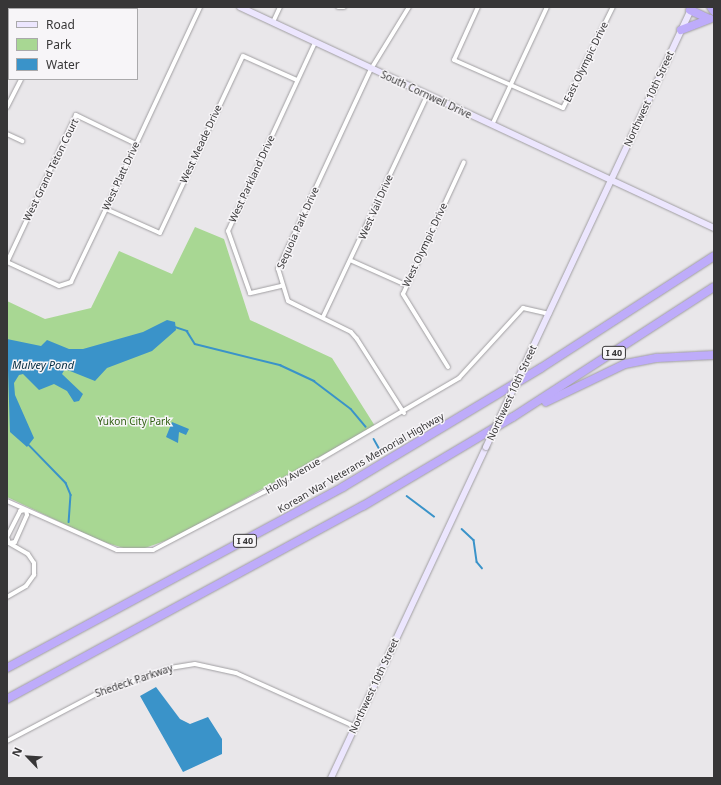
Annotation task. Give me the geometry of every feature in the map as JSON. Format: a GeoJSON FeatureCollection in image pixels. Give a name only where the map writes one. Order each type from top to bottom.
{"type":"FeatureCollection","features":[{"type":"Feature","properties":{"kind":"highway"},"geometry":{"type":"LineString","coordinates":[[711,7],[714,11]]}},
{"type":"Feature","properties":{"kind":"highway"},"geometry":{"type":"LineString","coordinates":[[692,8],[713,19]]}},
{"type":"Feature","properties":{"kind":"highway"},"geometry":{"type":"LineString","coordinates":[[681,30],[713,19]]}},
{"type":"Feature","properties":{"kind":"highway"},"geometry":{"type":"LineString","coordinates":[[700,265],[714,252]]}},
{"type":"Feature","properties":{"kind":"highway","name":"Korean War Veterans Memorial Highway"},"geometry":{"type":"LineString","coordinates":[[7,668],[343,487],[541,368],[714,256]]}},
{"type":"Feature","properties":{"kind":"highway","name":"I 40"},"geometry":{"type":"LineString","coordinates":[[7,698],[306,538],[513,417],[714,287]]}},
{"type":"Feature","properties":{"kind":"highway"},"geometry":{"type":"LineString","coordinates":[[513,417],[625,364],[657,358],[714,355]]}},
{"type":"Feature","properties":{"kind":"main road","name":"South Cornwell Drive"},"geometry":{"type":"LineString","coordinates":[[240,7],[427,96],[714,228]]}},
{"type":"Feature","properties":{"kind":"main road","name":"Northwest 10th Street"},"geometry":{"type":"LineString","coordinates":[[331,778],[692,8]]}},
{"type":"Feature","properties":{"kind":"street","name":"West Platt Drive"},"geometry":{"type":"LineString","coordinates":[[7,262],[66,286],[71,282],[200,7]]}},
{"type":"Feature","properties":{"kind":"street"},"geometry":{"type":"LineString","coordinates":[[273,22],[280,7]]}},
{"type":"Feature","properties":{"kind":"street"},"geometry":{"type":"LineString","coordinates":[[338,7],[344,7]]}},
{"type":"Feature","properties":{"kind":"street","name":"Sequoia Park Drive"},"geometry":{"type":"LineString","coordinates":[[404,413],[358,339],[323,317],[288,301],[281,286],[278,269],[371,69],[410,7]]}},
{"type":"Feature","properties":{"kind":"street"},"geometry":{"type":"LineString","coordinates":[[478,7],[454,60],[509,87]]}},
{"type":"Feature","properties":{"kind":"street"},"geometry":{"type":"LineString","coordinates":[[492,125],[546,7]]}},
{"type":"Feature","properties":{"kind":"street","name":"East Olympic Drive"},"geometry":{"type":"LineString","coordinates":[[509,87],[562,108],[613,7]]}},
{"type":"Feature","properties":{"kind":"street"},"geometry":{"type":"LineString","coordinates":[[297,80],[315,43]]}},
{"type":"Feature","properties":{"kind":"street","name":"West Meade Drive"},"geometry":{"type":"LineString","coordinates":[[106,209],[160,233],[243,56],[297,80]]}},
{"type":"Feature","properties":{"kind":"street"},"geometry":{"type":"LineString","coordinates":[[7,107],[20,80]]}},
{"type":"Feature","properties":{"kind":"street","name":"West Parkland Drive"},"geometry":{"type":"LineString","coordinates":[[281,286],[250,294],[228,231],[297,80]]}},
{"type":"Feature","properties":{"kind":"street","name":"West Vail Drive"},"geometry":{"type":"LineString","coordinates":[[323,317],[352,261],[427,96]]}},
{"type":"Feature","properties":{"kind":"street","name":"West Grand Teton Court"},"geometry":{"type":"LineString","coordinates":[[7,262],[76,115],[136,144]]}},
{"type":"Feature","properties":{"kind":"street"},"geometry":{"type":"LineString","coordinates":[[7,134],[22,141]]}},
{"type":"Feature","properties":{"kind":"street","name":"West Olympic Drive"},"geometry":{"type":"LineString","coordinates":[[448,367],[405,298],[406,285],[464,162]]}},
{"type":"Feature","properties":{"kind":"street"},"geometry":{"type":"LineString","coordinates":[[352,261],[406,285]]}},
{"type":"Feature","properties":{"kind":"street","name":"Holly Avenue"},"geometry":{"type":"LineString","coordinates":[[7,501],[117,550],[153,550],[258,496],[404,413],[469,370],[518,311],[531,307],[549,314]]}},
{"type":"Feature","properties":{"kind":"street"},"geometry":{"type":"LineString","coordinates":[[26,510],[27,515],[15,542],[8,543],[7,537],[20,511],[26,510]]}},
{"type":"Feature","properties":{"kind":"street"},"geometry":{"type":"LineString","coordinates":[[7,597],[26,586],[34,575],[34,563],[28,554],[8,543]]}},
{"type":"Feature","properties":{"kind":"street","name":"Shedeck Parkway"},"geometry":{"type":"LineString","coordinates":[[7,740],[98,692],[170,668],[195,664],[236,673],[356,727]]}},
{"type":"Feature","properties":{"kind":"green space","name":"Yukon City Park"},"geometry":{"type":"Polygon","coordinates":[[[195,227],[224,239],[250,320],[332,358],[375,426],[176,537],[145,548],[127,549],[100,541],[7,497],[7,301],[45,319],[91,308],[119,251],[172,274],[195,227]]]}},
{"type":"Feature","properties":{"kind":"water","name":"Mulvey Pond"},"geometry":{"type":"Polygon","coordinates":[[[167,320],[175,322],[176,330],[152,351],[107,368],[95,381],[65,369],[62,374],[83,394],[79,401],[74,402],[67,391],[54,384],[39,390],[23,374],[19,375],[14,383],[15,395],[34,438],[27,447],[10,432],[7,339],[41,346],[47,340],[69,349],[83,349],[143,332],[167,320]]]}},
{"type":"Feature","properties":{"kind":"water"},"geometry":{"type":"Polygon","coordinates":[[[172,422],[189,429],[186,435],[179,432],[178,443],[166,437],[172,422]]]}},
{"type":"Feature","properties":{"kind":"water"},"geometry":{"type":"Polygon","coordinates":[[[156,687],[180,719],[190,724],[208,717],[222,739],[222,754],[183,772],[140,696],[156,687]]]}},
{"type":"Feature","properties":{"kind":"waterway"},"geometry":{"type":"LineString","coordinates":[[175,327],[187,331],[195,344],[280,365],[314,381],[351,409],[366,427]]}},
{"type":"Feature","properties":{"kind":"waterway"},"geometry":{"type":"LineString","coordinates":[[374,439],[379,448]]}},
{"type":"Feature","properties":{"kind":"waterway"},"geometry":{"type":"LineString","coordinates":[[29,445],[66,483],[71,495],[69,522]]}},
{"type":"Feature","properties":{"kind":"waterway"},"geometry":{"type":"LineString","coordinates":[[407,496],[434,516]]}},
{"type":"Feature","properties":{"kind":"waterway"},"geometry":{"type":"LineString","coordinates":[[462,529],[474,540],[477,562],[482,568]]}}]}
